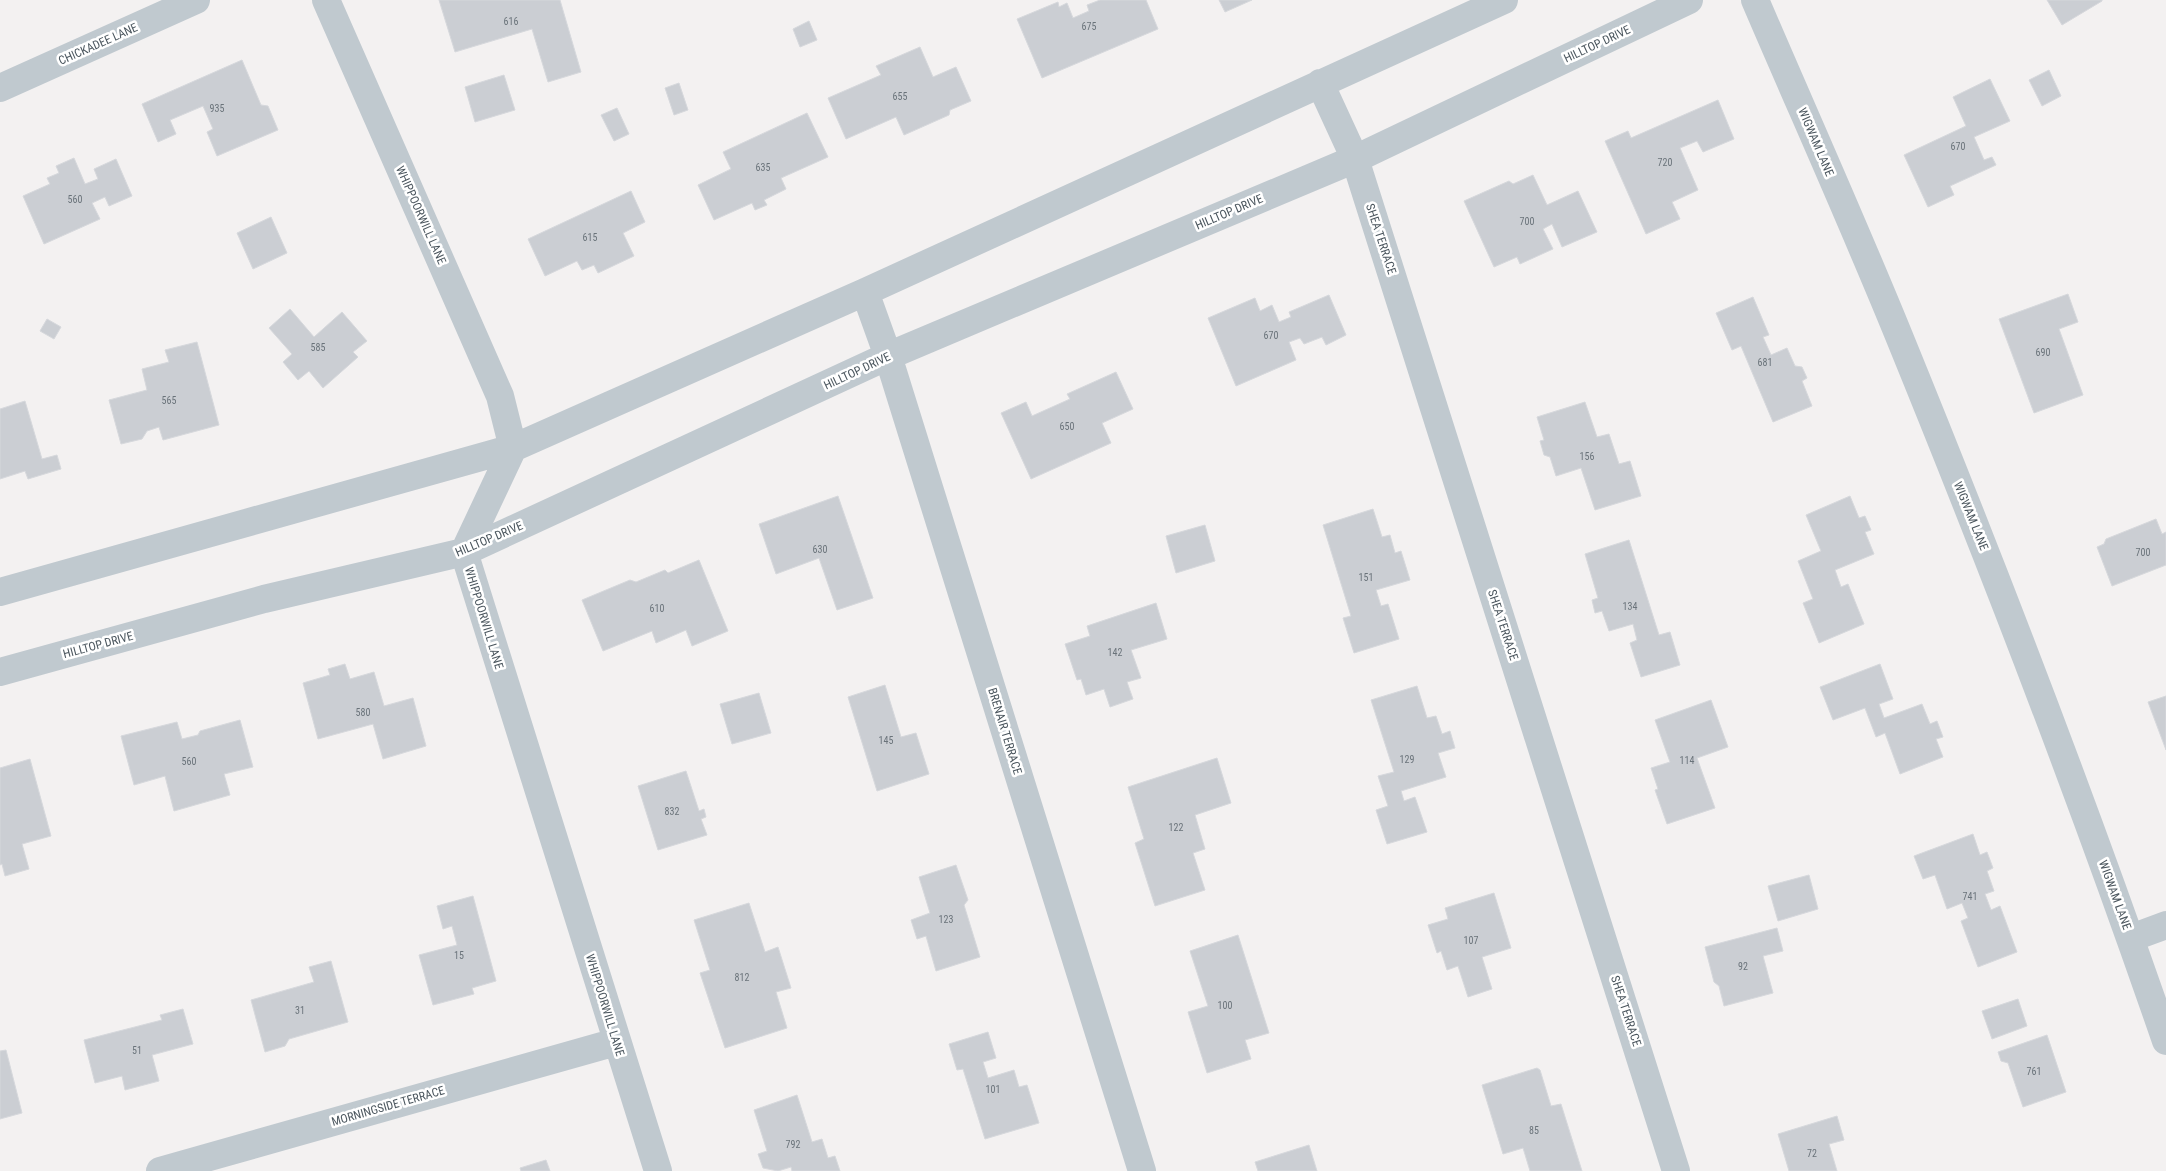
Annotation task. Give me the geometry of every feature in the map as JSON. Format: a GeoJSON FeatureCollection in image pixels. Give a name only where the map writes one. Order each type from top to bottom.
{"type":"FeatureCollection","features":[{"type":"Feature","properties":{"kind":"street","name":"CHICKADEE LANE"},"geometry":{"type":"LineString","coordinates":[[0,88],[196,0]]}},
{"type":"Feature","properties":{"kind":"street","name":"WHIPPOORWILL LANE"},"geometry":{"type":"LineString","coordinates":[[326,0],[500,396],[513,448],[464,552],[658,1171]]}},
{"type":"Feature","properties":{"kind":"street"},"geometry":{"type":"LineString","coordinates":[[0,592],[513,448],[865,292],[1504,0]]}},
{"type":"Feature","properties":{"kind":"street","name":"HILLTOP DRIVE"},"geometry":{"type":"LineString","coordinates":[[0,672],[264,599],[464,552],[888,356],[1355,159],[1689,0]]}},
{"type":"Feature","properties":{"kind":"street","name":"WIGWAM LANE"},"geometry":{"type":"LineString","coordinates":[[1755,0],[1898,334],[1981,541],[2131,938],[2166,1041]]}},
{"type":"Feature","properties":{"kind":"street","name":"SHEA TERRACE"},"geometry":{"type":"LineString","coordinates":[[1320,83],[1355,159],[1676,1171]]}},
{"type":"Feature","properties":{"kind":"street","name":"BRENAIR TERRACE"},"geometry":{"type":"LineString","coordinates":[[865,292],[888,356],[1142,1171]]}},
{"type":"Feature","properties":{"kind":"street"},"geometry":{"type":"LineString","coordinates":[[2131,938],[2166,925]]}},
{"type":"Feature","properties":{"kind":"street","name":"MORNINGSIDE TERRACE"},"geometry":{"type":"LineString","coordinates":[[160,1171],[616,1042]]}},
{"type":"Feature","properties":{"kind":"building"},"geometry":{"type":"Polygon","coordinates":[[[439,0],[560,0],[581,72],[548,82],[532,29],[455,52],[439,0]]]}},
{"type":"Feature","properties":{"kind":"building"},"geometry":{"type":"Polygon","coordinates":[[[1100,0],[1146,0],[1158,29],[1042,78],[1017,19],[1058,2],[1059,7],[1067,3],[1073,18],[1089,11],[1087,5],[1100,0]]]}},
{"type":"Feature","properties":{"kind":"building"},"geometry":{"type":"Polygon","coordinates":[[[1219,0],[1252,0],[1225,12],[1219,0]]]}},
{"type":"Feature","properties":{"kind":"building"},"geometry":{"type":"Polygon","coordinates":[[[2047,0],[2102,0],[2102,1],[2062,25],[2047,0]]]}},
{"type":"Feature","properties":{"kind":"building"},"geometry":{"type":"Polygon","coordinates":[[[809,21],[817,40],[800,47],[793,29],[809,21]]]}},
{"type":"Feature","properties":{"kind":"building"},"geometry":{"type":"Polygon","coordinates":[[[920,47],[933,77],[956,67],[971,101],[950,110],[949,115],[904,135],[896,117],[846,139],[828,98],[881,75],[876,66],[920,47]]]}},
{"type":"Feature","properties":{"kind":"building"},"geometry":{"type":"Polygon","coordinates":[[[242,60],[261,105],[268,106],[278,130],[217,156],[207,132],[213,129],[203,106],[170,120],[176,134],[158,142],[142,104],[242,60]]]}},
{"type":"Feature","properties":{"kind":"building"},"geometry":{"type":"Polygon","coordinates":[[[2049,70],[2061,96],[2042,106],[2029,80],[2049,70]]]}},
{"type":"Feature","properties":{"kind":"building"},"geometry":{"type":"Polygon","coordinates":[[[504,75],[515,110],[475,122],[465,87],[504,75]]]}},
{"type":"Feature","properties":{"kind":"building"},"geometry":{"type":"Polygon","coordinates":[[[1990,79],[2010,121],[1974,137],[1984,160],[1992,157],[1996,165],[1950,186],[1954,195],[1928,207],[1904,155],[1966,126],[1953,97],[1990,79]]]}},
{"type":"Feature","properties":{"kind":"building"},"geometry":{"type":"Polygon","coordinates":[[[679,83],[688,110],[674,115],[665,88],[679,83]]]}},
{"type":"Feature","properties":{"kind":"building"},"geometry":{"type":"Polygon","coordinates":[[[1718,100],[1734,139],[1703,152],[1697,141],[1680,148],[1698,190],[1672,202],[1680,219],[1646,234],[1605,141],[1628,131],[1631,138],[1718,100]]]}},
{"type":"Feature","properties":{"kind":"building"},"geometry":{"type":"Polygon","coordinates":[[[617,108],[629,134],[614,141],[601,115],[617,108]]]}},
{"type":"Feature","properties":{"kind":"building"},"geometry":{"type":"Polygon","coordinates":[[[807,113],[828,157],[781,178],[786,189],[764,200],[767,205],[755,210],[752,203],[714,220],[698,185],[731,169],[723,152],[807,113]]]}},
{"type":"Feature","properties":{"kind":"building"},"geometry":{"type":"Polygon","coordinates":[[[74,158],[85,184],[98,179],[94,169],[116,159],[132,196],[109,206],[105,197],[92,203],[100,219],[44,244],[23,196],[50,184],[47,178],[59,173],[56,166],[74,158]]]}},
{"type":"Feature","properties":{"kind":"building"},"geometry":{"type":"Polygon","coordinates":[[[1533,175],[1547,205],[1578,191],[1597,232],[1562,247],[1552,224],[1543,229],[1553,249],[1520,264],[1517,257],[1494,267],[1464,201],[1509,181],[1513,184],[1533,175]]]}},
{"type":"Feature","properties":{"kind":"building"},"geometry":{"type":"Polygon","coordinates":[[[631,191],[645,222],[623,233],[634,256],[598,273],[594,265],[582,270],[577,261],[545,276],[528,239],[631,191]]]}},
{"type":"Feature","properties":{"kind":"building"},"geometry":{"type":"Polygon","coordinates":[[[271,217],[287,253],[253,269],[237,233],[271,217]]]}},
{"type":"Feature","properties":{"kind":"building"},"geometry":{"type":"Polygon","coordinates":[[[2068,294],[2078,322],[2059,329],[2083,395],[2034,413],[1999,319],[2068,294]]]}},
{"type":"Feature","properties":{"kind":"building"},"geometry":{"type":"Polygon","coordinates":[[[1329,295],[1346,335],[1326,345],[1322,337],[1304,344],[1300,338],[1289,342],[1296,360],[1236,386],[1208,318],[1255,298],[1260,311],[1272,305],[1279,322],[1291,317],[1289,312],[1329,295]]]}},
{"type":"Feature","properties":{"kind":"building"},"geometry":{"type":"Polygon","coordinates":[[[1753,297],[1769,335],[1763,337],[1771,355],[1787,348],[1795,366],[1802,367],[1807,378],[1802,381],[1812,406],[1773,422],[1741,346],[1732,350],[1716,313],[1753,297]]]}},
{"type":"Feature","properties":{"kind":"building"},"geometry":{"type":"Polygon","coordinates":[[[290,309],[314,337],[342,312],[367,341],[353,352],[358,357],[323,388],[309,371],[298,380],[283,362],[292,354],[269,328],[290,309]]]}},
{"type":"Feature","properties":{"kind":"building"},"geometry":{"type":"Polygon","coordinates":[[[47,319],[61,327],[54,339],[40,331],[47,319]]]}},
{"type":"Feature","properties":{"kind":"building"},"geometry":{"type":"Polygon","coordinates":[[[197,342],[219,425],[163,440],[159,427],[147,431],[142,439],[121,444],[109,400],[147,390],[142,369],[169,362],[165,350],[197,342]]]}},
{"type":"Feature","properties":{"kind":"building"},"geometry":{"type":"Polygon","coordinates":[[[1116,372],[1133,409],[1102,423],[1111,443],[1031,479],[1001,413],[1026,402],[1032,416],[1070,399],[1067,394],[1116,372]]]}},
{"type":"Feature","properties":{"kind":"building"},"geometry":{"type":"Polygon","coordinates":[[[25,401],[42,459],[57,455],[61,469],[28,479],[25,471],[0,479],[0,409],[25,401]]]}},
{"type":"Feature","properties":{"kind":"building"},"geometry":{"type":"Polygon","coordinates":[[[1585,402],[1597,437],[1609,434],[1619,464],[1630,461],[1641,496],[1595,510],[1581,468],[1556,476],[1550,457],[1544,455],[1540,441],[1544,440],[1537,417],[1585,402]]]}},
{"type":"Feature","properties":{"kind":"building"},"geometry":{"type":"Polygon","coordinates":[[[838,496],[873,598],[837,610],[819,558],[776,574],[759,524],[838,496]]]}},
{"type":"Feature","properties":{"kind":"building"},"geometry":{"type":"Polygon","coordinates":[[[1850,496],[1859,518],[1865,516],[1871,530],[1865,532],[1874,554],[1835,570],[1841,587],[1848,584],[1864,624],[1819,643],[1803,603],[1813,599],[1798,561],[1821,551],[1806,515],[1850,496]]]}},
{"type":"Feature","properties":{"kind":"building"},"geometry":{"type":"Polygon","coordinates":[[[1373,509],[1382,537],[1390,535],[1395,553],[1401,551],[1410,580],[1376,590],[1381,606],[1388,604],[1399,639],[1354,653],[1343,618],[1351,616],[1323,525],[1373,509]]]}},
{"type":"Feature","properties":{"kind":"building"},"geometry":{"type":"Polygon","coordinates":[[[2156,519],[2162,534],[2166,532],[2166,565],[2112,586],[2097,547],[2104,544],[2106,539],[2156,519]]]}},
{"type":"Feature","properties":{"kind":"building"},"geometry":{"type":"Polygon","coordinates":[[[1205,525],[1215,561],[1176,573],[1166,536],[1205,525]]]}},
{"type":"Feature","properties":{"kind":"building"},"geometry":{"type":"Polygon","coordinates":[[[1629,540],[1659,635],[1670,632],[1680,665],[1641,677],[1630,643],[1637,640],[1633,624],[1609,631],[1602,611],[1595,613],[1592,600],[1598,598],[1585,554],[1629,540]]]}},
{"type":"Feature","properties":{"kind":"building"},"geometry":{"type":"Polygon","coordinates":[[[699,560],[728,631],[692,646],[686,630],[656,643],[652,631],[603,651],[582,600],[630,580],[636,582],[665,570],[668,573],[699,560]]]}},
{"type":"Feature","properties":{"kind":"building"},"geometry":{"type":"Polygon","coordinates":[[[1156,603],[1167,639],[1131,650],[1141,678],[1127,682],[1133,699],[1110,707],[1104,689],[1086,695],[1081,679],[1077,680],[1065,644],[1090,636],[1087,626],[1156,603]]]}},
{"type":"Feature","properties":{"kind":"building"},"geometry":{"type":"Polygon","coordinates":[[[345,664],[350,679],[374,672],[384,706],[413,698],[426,746],[383,759],[373,724],[318,739],[303,683],[330,675],[328,669],[345,664]]]}},
{"type":"Feature","properties":{"kind":"building"},"geometry":{"type":"Polygon","coordinates":[[[1880,664],[1893,699],[1879,704],[1884,718],[1922,704],[1930,724],[1937,721],[1943,737],[1936,739],[1943,757],[1900,774],[1885,733],[1876,737],[1865,708],[1833,720],[1820,687],[1880,664]]]}},
{"type":"Feature","properties":{"kind":"building"},"geometry":{"type":"Polygon","coordinates":[[[885,685],[901,737],[916,733],[929,774],[877,791],[848,697],[885,685]]]}},
{"type":"Feature","properties":{"kind":"building"},"geometry":{"type":"Polygon","coordinates":[[[1417,686],[1427,718],[1436,716],[1442,734],[1450,731],[1455,748],[1438,753],[1446,777],[1401,791],[1404,801],[1415,797],[1427,832],[1387,844],[1376,810],[1388,806],[1378,776],[1394,772],[1371,700],[1417,686]]]}},
{"type":"Feature","properties":{"kind":"building"},"geometry":{"type":"Polygon","coordinates":[[[759,693],[771,733],[732,744],[720,704],[759,693]]]}},
{"type":"Feature","properties":{"kind":"building"},"geometry":{"type":"Polygon","coordinates":[[[2166,696],[2166,750],[2148,702],[2166,696]]]}},
{"type":"Feature","properties":{"kind":"building"},"geometry":{"type":"Polygon","coordinates":[[[1711,700],[1728,747],[1697,758],[1715,808],[1667,824],[1655,790],[1658,789],[1651,768],[1670,762],[1655,720],[1711,700]]]}},
{"type":"Feature","properties":{"kind":"building"},"geometry":{"type":"Polygon","coordinates":[[[240,720],[253,767],[224,774],[230,795],[174,811],[165,776],[134,785],[121,736],[177,722],[182,739],[198,735],[200,731],[240,720]]]}},
{"type":"Feature","properties":{"kind":"building"},"geometry":{"type":"Polygon","coordinates":[[[1217,758],[1231,803],[1195,815],[1205,849],[1193,853],[1205,890],[1155,906],[1135,843],[1144,839],[1128,787],[1217,758]]]}},
{"type":"Feature","properties":{"kind":"building"},"geometry":{"type":"Polygon","coordinates":[[[30,759],[51,836],[22,844],[29,869],[5,876],[2,864],[0,865],[0,768],[30,759]]]}},
{"type":"Feature","properties":{"kind":"building"},"geometry":{"type":"Polygon","coordinates":[[[686,771],[699,811],[704,809],[706,817],[701,819],[707,835],[658,850],[638,786],[686,771]]]}},
{"type":"Feature","properties":{"kind":"building"},"geometry":{"type":"Polygon","coordinates":[[[1973,834],[1980,855],[1987,852],[1993,868],[1987,871],[1994,891],[1985,894],[1991,910],[2000,906],[2017,952],[1978,967],[1961,921],[1968,918],[1962,903],[1947,909],[1935,875],[1923,879],[1914,856],[1973,834]]]}},
{"type":"Feature","properties":{"kind":"building"},"geometry":{"type":"Polygon","coordinates":[[[956,865],[968,900],[964,905],[980,957],[936,971],[926,936],[917,939],[911,920],[930,913],[919,877],[956,865]]]}},
{"type":"Feature","properties":{"kind":"building"},"geometry":{"type":"Polygon","coordinates":[[[1809,875],[1818,909],[1778,921],[1768,886],[1809,875]]]}},
{"type":"Feature","properties":{"kind":"building"},"geometry":{"type":"Polygon","coordinates":[[[1494,893],[1511,948],[1482,957],[1492,989],[1468,997],[1458,966],[1447,970],[1441,951],[1437,953],[1428,925],[1448,919],[1445,908],[1494,893]]]}},
{"type":"Feature","properties":{"kind":"building"},"geometry":{"type":"Polygon","coordinates":[[[473,896],[496,981],[472,988],[474,994],[433,1005],[419,955],[457,945],[452,926],[443,929],[437,906],[473,896]]]}},
{"type":"Feature","properties":{"kind":"building"},"geometry":{"type":"Polygon","coordinates":[[[749,903],[765,952],[778,947],[791,988],[776,992],[787,1028],[725,1048],[700,973],[710,970],[694,920],[749,903]]]}},
{"type":"Feature","properties":{"kind":"building"},"geometry":{"type":"Polygon","coordinates":[[[1777,928],[1783,951],[1763,956],[1773,993],[1724,1006],[1719,986],[1714,982],[1705,947],[1777,928]]]}},
{"type":"Feature","properties":{"kind":"building"},"geometry":{"type":"Polygon","coordinates":[[[1238,935],[1269,1033],[1245,1040],[1251,1059],[1207,1073],[1188,1012],[1208,1006],[1190,951],[1238,935]]]}},
{"type":"Feature","properties":{"kind":"building"},"geometry":{"type":"Polygon","coordinates":[[[331,961],[348,1022],[289,1039],[285,1046],[265,1052],[251,1000],[314,982],[309,967],[331,961]]]}},
{"type":"Feature","properties":{"kind":"building"},"geometry":{"type":"Polygon","coordinates":[[[2018,999],[2027,1026],[1992,1039],[1982,1011],[2018,999]]]}},
{"type":"Feature","properties":{"kind":"building"},"geometry":{"type":"Polygon","coordinates":[[[183,1009],[193,1044],[152,1055],[159,1081],[125,1090],[122,1076],[95,1083],[84,1040],[162,1020],[160,1015],[183,1009]]]}},
{"type":"Feature","properties":{"kind":"building"},"geometry":{"type":"Polygon","coordinates":[[[988,1032],[996,1058],[983,1062],[988,1078],[1014,1070],[1019,1087],[1027,1085],[1039,1123],[985,1139],[963,1069],[957,1070],[949,1044],[988,1032]]]}},
{"type":"Feature","properties":{"kind":"building"},"geometry":{"type":"Polygon","coordinates":[[[2047,1035],[2066,1092],[2023,1107],[2008,1063],[2001,1061],[1998,1052],[2047,1035]]]}},
{"type":"Feature","properties":{"kind":"building"},"geometry":{"type":"Polygon","coordinates":[[[6,1050],[22,1113],[0,1119],[0,1051],[6,1050]]]}},
{"type":"Feature","properties":{"kind":"building"},"geometry":{"type":"Polygon","coordinates":[[[1537,1068],[1540,1070],[1551,1106],[1561,1104],[1582,1171],[1530,1171],[1523,1148],[1503,1154],[1482,1085],[1537,1068]]]}},
{"type":"Feature","properties":{"kind":"building"},"geometry":{"type":"Polygon","coordinates":[[[797,1095],[812,1142],[822,1139],[828,1158],[835,1156],[840,1171],[792,1171],[791,1167],[778,1171],[763,1168],[758,1154],[767,1151],[754,1110],[797,1095]]]}},
{"type":"Feature","properties":{"kind":"building"},"geometry":{"type":"Polygon","coordinates":[[[1837,1116],[1844,1140],[1829,1144],[1837,1171],[1789,1171],[1778,1134],[1837,1116]]]}},
{"type":"Feature","properties":{"kind":"building"},"geometry":{"type":"Polygon","coordinates":[[[1309,1145],[1317,1171],[1258,1171],[1255,1162],[1309,1145]]]}},
{"type":"Feature","properties":{"kind":"building"},"geometry":{"type":"Polygon","coordinates":[[[546,1160],[550,1171],[521,1171],[520,1168],[546,1160]]]}}]}
